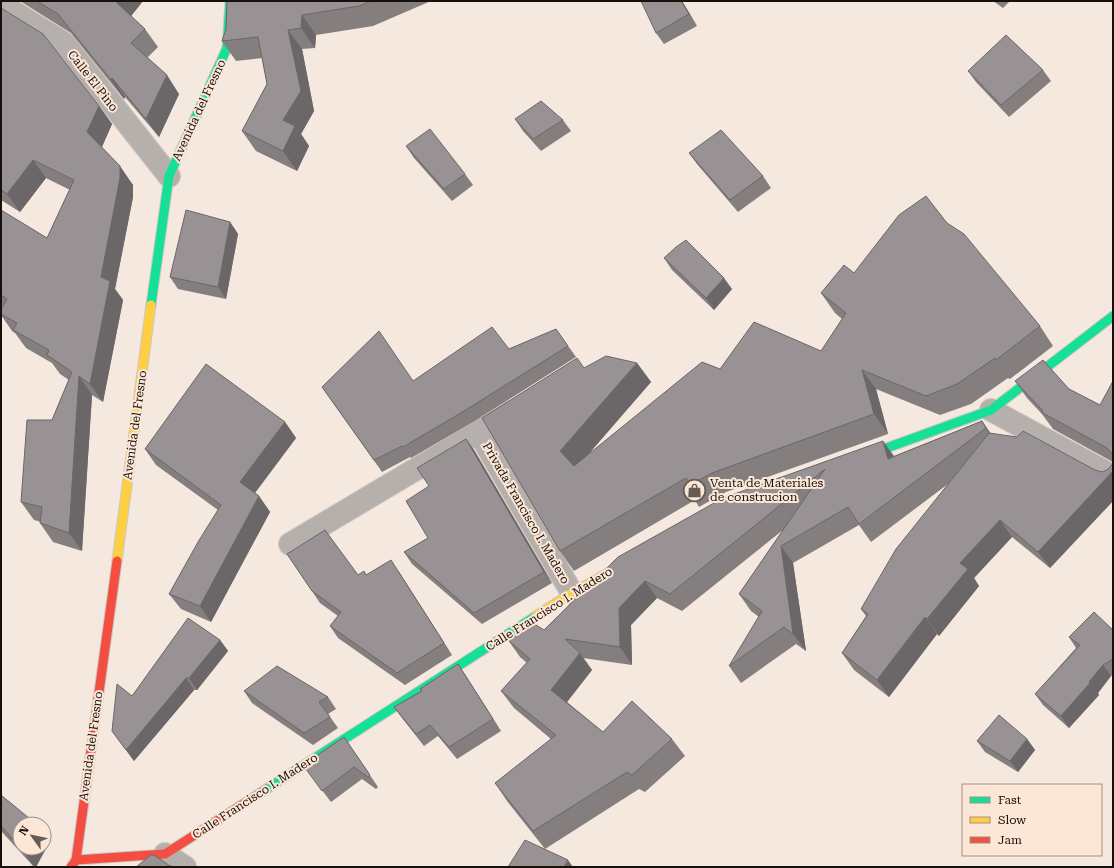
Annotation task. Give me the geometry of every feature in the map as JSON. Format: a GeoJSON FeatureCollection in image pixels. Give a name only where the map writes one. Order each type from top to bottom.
{"type":"FeatureCollection","features":[{"type":"Feature","properties":{"kind":"street","name":"Avenida del Fresno"},"geometry":{"type":"LineString","coordinates":[[73,864],[169,176],[227,48],[230,1]]}},
{"type":"Feature","properties":{"kind":"street","name":"Calle El Pino"},"geometry":{"type":"LineString","coordinates":[[1,4],[64,43],[169,176]]}},
{"type":"Feature","properties":{"kind":"street"},"geometry":{"type":"LineString","coordinates":[[849,461],[991,410],[1113,316]]}},
{"type":"Feature","properties":{"kind":"street","name":"Privada Francisco I. Madero"},"geometry":{"type":"LineString","coordinates":[[290,544],[526,403]]}},
{"type":"Feature","properties":{"kind":"street"},"geometry":{"type":"LineString","coordinates":[[991,410],[1113,476]]}},
{"type":"Feature","properties":{"kind":"street","name":"Privada Francisco I. Madero"},"geometry":{"type":"LineString","coordinates":[[479,432],[572,593]]}},
{"type":"Feature","properties":{"kind":"street","name":"Calle Francisco I. Madero"},"geometry":{"type":"LineString","coordinates":[[73,864],[165,854],[572,593],[627,562]]}},
{"type":"Feature","properties":{"kind":"street"},"geometry":{"type":"LineString","coordinates":[[165,854],[185,867]]}},
{"type":"Feature","properties":{"kind":"building"},"geometry":{"type":"Polygon","coordinates":[[[37,1],[115,1],[145,29],[131,43],[167,75],[146,119],[112,78],[111,80],[58,14],[37,1]]]}},
{"type":"Feature","properties":{"kind":"building"},"geometry":{"type":"Polygon","coordinates":[[[227,1],[371,1],[359,6],[302,15],[301,28],[288,30],[301,91],[283,120],[295,126],[283,151],[242,131],[267,84],[258,37],[222,41],[226,29],[227,1]]]}},
{"type":"Feature","properties":{"kind":"building"},"geometry":{"type":"Polygon","coordinates":[[[641,1],[681,1],[689,14],[656,33],[641,1]]]}},
{"type":"Feature","properties":{"kind":"building"},"geometry":{"type":"Polygon","coordinates":[[[1,8],[43,34],[99,106],[87,132],[120,166],[120,178],[101,277],[110,281],[90,384],[79,376],[69,533],[40,523],[42,507],[21,502],[27,420],[52,420],[72,372],[47,355],[49,350],[13,330],[17,323],[1,314],[1,310],[7,299],[1,295],[1,210],[47,238],[74,180],[33,160],[7,194],[1,190],[1,8]]]}},
{"type":"Feature","properties":{"kind":"building"},"geometry":{"type":"Polygon","coordinates":[[[1006,35],[1043,70],[1001,105],[968,71],[1006,35]]]}},
{"type":"Feature","properties":{"kind":"building"},"geometry":{"type":"Polygon","coordinates":[[[541,101],[563,120],[533,139],[515,119],[541,101]]]}},
{"type":"Feature","properties":{"kind":"building"},"geometry":{"type":"Polygon","coordinates":[[[430,129],[465,174],[444,189],[406,146],[430,129]]]}},
{"type":"Feature","properties":{"kind":"building"},"geometry":{"type":"Polygon","coordinates":[[[721,130],[763,176],[730,200],[689,153],[721,130]]]}},
{"type":"Feature","properties":{"kind":"building"},"geometry":{"type":"Polygon","coordinates":[[[926,196],[947,223],[964,234],[1040,326],[996,360],[995,358],[957,384],[926,396],[862,370],[874,414],[712,473],[686,487],[690,483],[686,478],[560,551],[482,418],[577,358],[584,368],[606,356],[637,363],[560,451],[574,466],[702,362],[720,369],[754,322],[821,351],[846,313],[821,293],[844,265],[854,273],[899,215],[926,196]]]}},
{"type":"Feature","properties":{"kind":"building"},"geometry":{"type":"Polygon","coordinates":[[[186,210],[230,222],[218,287],[170,277],[186,210]]]}},
{"type":"Feature","properties":{"kind":"building"},"geometry":{"type":"Polygon","coordinates":[[[686,240],[724,278],[706,298],[664,258],[686,240]]]}},
{"type":"Feature","properties":{"kind":"building"},"geometry":{"type":"Polygon","coordinates":[[[492,327],[509,349],[556,329],[568,346],[403,447],[402,446],[374,460],[322,387],[379,331],[413,381],[492,327]]]}},
{"type":"Feature","properties":{"kind":"building"},"geometry":{"type":"Polygon","coordinates":[[[1043,360],[1069,389],[1100,405],[1113,381],[1113,456],[1107,448],[1041,412],[1043,411],[1015,381],[1043,360]]]}},
{"type":"Feature","properties":{"kind":"building"},"geometry":{"type":"Polygon","coordinates":[[[206,364],[285,422],[240,482],[259,496],[200,606],[169,594],[221,505],[145,449],[206,364]]]}},
{"type":"Feature","properties":{"kind":"building"},"geometry":{"type":"Polygon","coordinates":[[[982,421],[986,428],[859,524],[848,507],[781,546],[793,634],[784,627],[729,666],[762,611],[739,594],[825,469],[670,594],[645,581],[619,608],[620,647],[565,639],[580,653],[551,690],[603,732],[632,701],[672,739],[632,775],[627,772],[533,831],[495,783],[556,735],[501,691],[530,659],[508,640],[528,620],[544,630],[618,557],[723,498],[883,441],[888,459],[982,421]]]}},
{"type":"Feature","properties":{"kind":"building"},"geometry":{"type":"Polygon","coordinates":[[[1023,431],[1095,470],[1102,472],[1107,470],[1112,465],[1113,461],[1113,471],[1038,552],[1000,520],[960,563],[968,569],[927,619],[925,617],[877,680],[842,653],[868,614],[861,609],[896,549],[989,433],[1017,437],[1023,431]]]}},
{"type":"Feature","properties":{"kind":"building"},"geometry":{"type":"Polygon","coordinates":[[[466,439],[544,572],[474,613],[404,552],[428,538],[406,501],[429,486],[417,468],[466,439]]]}},
{"type":"Feature","properties":{"kind":"building"},"geometry":{"type":"Polygon","coordinates":[[[325,530],[358,575],[364,571],[366,575],[391,560],[444,643],[397,673],[330,626],[341,612],[312,591],[287,554],[325,530]]]}},
{"type":"Feature","properties":{"kind":"building"},"geometry":{"type":"Polygon","coordinates":[[[1094,612],[1113,630],[1113,659],[1103,665],[1089,682],[1090,683],[1061,716],[1035,694],[1080,645],[1069,637],[1094,612]]]}},
{"type":"Feature","properties":{"kind":"building"},"geometry":{"type":"Polygon","coordinates":[[[188,618],[220,640],[126,750],[112,731],[117,684],[132,696],[188,618]]]}},
{"type":"Feature","properties":{"kind":"building"},"geometry":{"type":"Polygon","coordinates":[[[458,664],[493,719],[449,747],[430,725],[416,734],[394,707],[422,691],[420,689],[458,664]]]}},
{"type":"Feature","properties":{"kind":"building"},"geometry":{"type":"Polygon","coordinates":[[[277,666],[328,697],[319,702],[330,717],[304,733],[244,691],[277,666]]]}},
{"type":"Feature","properties":{"kind":"building"},"geometry":{"type":"Polygon","coordinates":[[[999,715],[1027,739],[1010,761],[977,741],[999,715]]]}},
{"type":"Feature","properties":{"kind":"building"},"geometry":{"type":"Polygon","coordinates":[[[344,737],[370,775],[368,777],[354,767],[322,791],[303,765],[344,737]]]}},
{"type":"Feature","properties":{"kind":"building"},"geometry":{"type":"Polygon","coordinates":[[[1,795],[26,816],[12,816],[12,838],[1,826],[1,795]]]}},
{"type":"Feature","properties":{"kind":"building"},"geometry":{"type":"Polygon","coordinates":[[[525,840],[568,860],[564,867],[508,867],[525,840]]]}},
{"type":"Feature","properties":{"kind":"building"},"geometry":{"type":"Polygon","coordinates":[[[151,855],[154,855],[170,866],[177,867],[136,867],[151,855]]]}},
{"type":"Feature","properties":{"kind":"traffic: fast"},"geometry":{"type":"LineString","coordinates":[[151,305],[169,176],[227,48],[230,1]]}},
{"type":"Feature","properties":{"kind":"traffic: fast"},"geometry":{"type":"LineString","coordinates":[[859,458],[991,410],[1113,316]]}},
{"type":"Feature","properties":{"kind":"traffic: fast"},"geometry":{"type":"LineString","coordinates":[[265,790],[536,616]]}},
{"type":"Feature","properties":{"kind":"traffic: slow"},"geometry":{"type":"LineString","coordinates":[[117,561],[151,305]]}},
{"type":"Feature","properties":{"kind":"traffic: slow"},"geometry":{"type":"LineString","coordinates":[[536,616],[572,593],[622,565]]}},
{"type":"Feature","properties":{"kind":"traffic: jam"},"geometry":{"type":"LineString","coordinates":[[71,867],[76,860],[117,561]]}},
{"type":"Feature","properties":{"kind":"traffic: jam"},"geometry":{"type":"LineString","coordinates":[[76,860],[165,854],[265,790]]}},
{"type":"Feature","properties":{"kind":"place","name":"Venta de Materiales de construcion"},"geometry":{"type":"Point","coordinates":[695,490]}}]}
